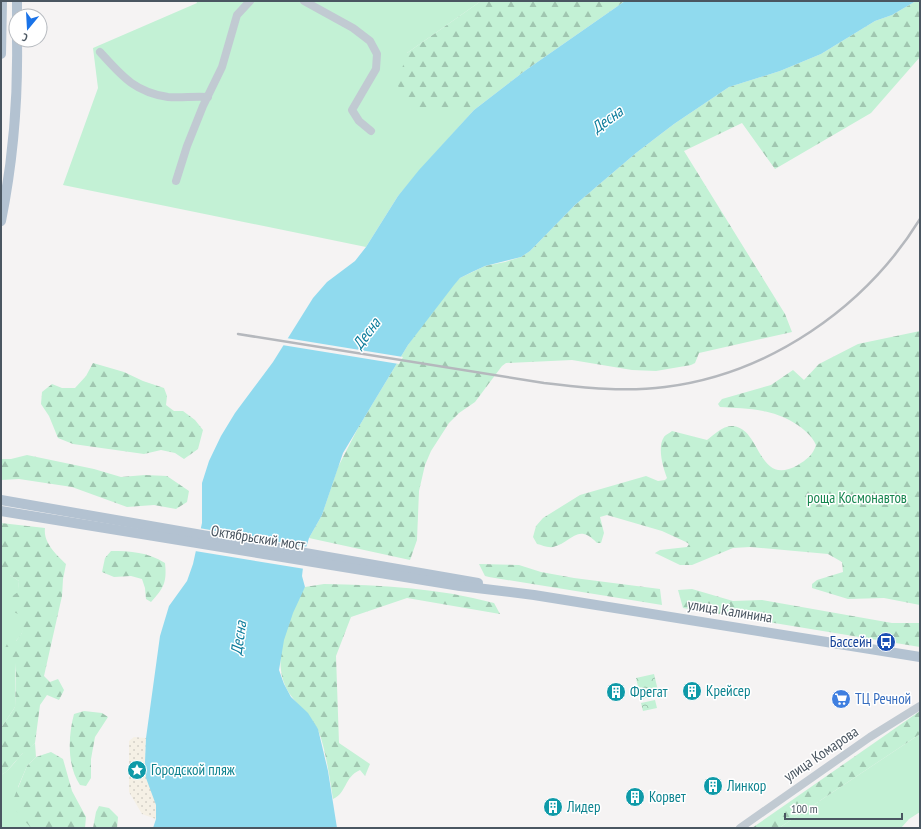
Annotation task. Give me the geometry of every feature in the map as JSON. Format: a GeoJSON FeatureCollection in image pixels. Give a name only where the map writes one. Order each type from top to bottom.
{"type":"FeatureCollection","features":[{"type":"Feature","properties":{"kind":"main road"},"geometry":{"type":"LineString","coordinates":[[1,54],[2,1]]}},
{"type":"Feature","properties":{"kind":"main road"},"geometry":{"type":"LineString","coordinates":[[1,221],[7,190],[15,110],[17,48]]}},
{"type":"Feature","properties":{"kind":"main road"},"geometry":{"type":"LineString","coordinates":[[1,500],[51,514]]}},
{"type":"Feature","properties":{"kind":"main road"},"geometry":{"type":"LineString","coordinates":[[1,511],[51,514]]}},
{"type":"Feature","properties":{"kind":"main road","name":"Октябрьский мост"},"geometry":{"type":"LineString","coordinates":[[51,514],[461,583]]}},
{"type":"Feature","properties":{"kind":"main road","name":"улица Калинина"},"geometry":{"type":"LineString","coordinates":[[461,583],[920,657]]}},
{"type":"Feature","properties":{"kind":"street"},"geometry":{"type":"LineString","coordinates":[[176,181],[187,146],[222,67],[238,15],[250,1]]}},
{"type":"Feature","properties":{"kind":"street"},"geometry":{"type":"LineString","coordinates":[[304,1],[353,28],[370,41],[377,54],[376,69],[352,110],[359,121],[371,131]]}},
{"type":"Feature","properties":{"kind":"street"},"geometry":{"type":"LineString","coordinates":[[100,52],[128,82],[146,91],[168,97],[208,96]]}},
{"type":"Feature","properties":{"kind":"street","name":"улица Комарова"},"geometry":{"type":"LineString","coordinates":[[740,828],[870,737],[920,706]]}},
{"type":"Feature","properties":{"kind":"green space"},"geometry":{"type":"Polygon","coordinates":[[[196,1],[481,1],[407,53],[411,110],[474,110],[398,196],[366,247],[63,185],[98,88],[93,48],[197,3],[196,1]]]}},
{"type":"Feature","properties":{"kind":"green space"},"geometry":{"type":"Polygon","coordinates":[[[481,1],[625,1],[526,70],[474,110],[411,110],[397,84],[407,53],[481,1]]]}},
{"type":"Feature","properties":{"kind":"green space"},"geometry":{"type":"Polygon","coordinates":[[[916,1],[920,1],[920,57],[871,113],[775,169],[742,123],[684,151],[785,314],[792,332],[699,353],[695,363],[691,365],[656,371],[632,370],[572,360],[506,363],[502,366],[475,402],[459,413],[449,423],[431,451],[425,465],[419,491],[417,540],[410,560],[309,538],[322,515],[338,467],[358,428],[408,345],[445,293],[460,278],[485,266],[521,257],[530,251],[575,205],[636,153],[674,124],[729,87],[780,71],[821,54],[875,21],[892,15],[916,1]]]}},
{"type":"Feature","properties":{"kind":"green space","name":"роща Космонавтов"},"geometry":{"type":"Polygon","coordinates":[[[920,331],[920,605],[884,598],[848,599],[812,588],[812,584],[817,580],[843,572],[842,562],[828,554],[750,547],[733,548],[692,565],[680,565],[655,553],[660,550],[687,547],[689,544],[662,531],[607,515],[600,517],[604,533],[601,543],[597,543],[584,534],[579,534],[560,545],[549,547],[537,544],[533,537],[536,526],[543,518],[580,495],[646,476],[658,481],[665,480],[667,478],[662,463],[661,446],[664,437],[672,431],[707,440],[722,429],[733,426],[742,429],[750,437],[767,464],[775,469],[785,470],[798,465],[809,457],[816,445],[807,433],[794,423],[778,415],[752,409],[720,407],[718,404],[722,399],[771,385],[793,370],[804,380],[819,364],[858,344],[920,331]]]}},
{"type":"Feature","properties":{"kind":"green space"},"geometry":{"type":"Polygon","coordinates":[[[93,363],[124,372],[143,381],[164,388],[167,396],[166,405],[174,411],[183,411],[195,420],[203,430],[198,449],[184,459],[175,453],[161,450],[144,454],[73,444],[58,438],[49,416],[41,404],[42,392],[52,384],[62,388],[75,388],[86,376],[93,363]]]}},
{"type":"Feature","properties":{"kind":"green space"},"geometry":{"type":"Polygon","coordinates":[[[27,455],[94,469],[121,477],[145,475],[167,476],[189,491],[187,502],[176,509],[154,505],[127,507],[72,487],[19,479],[1,480],[1,459],[11,459],[27,455]]]}},
{"type":"Feature","properties":{"kind":"green space"},"geometry":{"type":"Polygon","coordinates":[[[1,523],[45,528],[48,544],[66,564],[62,596],[44,676],[50,682],[58,679],[64,690],[59,700],[47,695],[40,705],[35,743],[28,751],[22,754],[6,772],[1,775],[1,728],[15,707],[16,672],[15,663],[4,650],[8,642],[16,641],[22,633],[23,616],[11,611],[8,599],[18,592],[19,581],[10,575],[1,575],[1,523]]]}},
{"type":"Feature","properties":{"kind":"green space"},"geometry":{"type":"Polygon","coordinates":[[[111,551],[125,551],[145,554],[165,563],[164,584],[162,589],[151,602],[146,599],[142,579],[131,576],[114,577],[102,572],[105,558],[111,551]]]}},
{"type":"Feature","properties":{"kind":"green space"},"geometry":{"type":"Polygon","coordinates":[[[479,564],[519,565],[541,572],[574,578],[660,589],[662,605],[489,577],[485,576],[479,564]]]}},
{"type":"Feature","properties":{"kind":"green space"},"geometry":{"type":"Polygon","coordinates":[[[1,575],[10,575],[19,581],[19,594],[24,627],[21,635],[16,641],[15,707],[1,728],[1,575]]]}},
{"type":"Feature","properties":{"kind":"green space"},"geometry":{"type":"Polygon","coordinates":[[[324,584],[388,586],[452,594],[494,603],[500,614],[407,598],[351,617],[336,656],[339,743],[370,764],[365,776],[360,770],[355,773],[341,793],[333,799],[327,762],[320,735],[311,719],[292,697],[285,685],[281,671],[283,642],[292,612],[305,587],[324,584]]]}},
{"type":"Feature","properties":{"kind":"green space"},"geometry":{"type":"Polygon","coordinates":[[[692,589],[733,601],[762,600],[892,623],[920,623],[920,647],[683,608],[678,590],[692,589]]]}},
{"type":"Feature","properties":{"kind":"green space"},"geometry":{"type":"Polygon","coordinates":[[[654,674],[659,695],[641,699],[636,678],[654,674]]]}},
{"type":"Feature","properties":{"kind":"green space"},"geometry":{"type":"Polygon","coordinates":[[[655,700],[657,708],[643,711],[641,703],[655,700]]]}},
{"type":"Feature","properties":{"kind":"green space"},"geometry":{"type":"Polygon","coordinates":[[[84,711],[102,713],[108,717],[95,737],[91,759],[91,778],[86,786],[80,785],[76,777],[70,751],[74,714],[84,711]]]}},
{"type":"Feature","properties":{"kind":"green space"},"geometry":{"type":"Polygon","coordinates":[[[920,711],[920,734],[779,828],[752,828],[920,711]]]}},
{"type":"Feature","properties":{"kind":"green space"},"geometry":{"type":"Polygon","coordinates":[[[920,734],[920,812],[909,819],[901,828],[779,828],[920,734]]]}},
{"type":"Feature","properties":{"kind":"green space"},"geometry":{"type":"Polygon","coordinates":[[[35,743],[36,757],[27,766],[18,787],[31,828],[1,828],[1,775],[35,743]]]}},
{"type":"Feature","properties":{"kind":"green space"},"geometry":{"type":"Polygon","coordinates":[[[51,752],[63,759],[72,791],[86,817],[85,828],[31,828],[17,812],[13,800],[27,766],[36,757],[51,752]]]}},
{"type":"Feature","properties":{"kind":"green space"},"geometry":{"type":"Polygon","coordinates":[[[99,806],[109,808],[118,817],[117,828],[93,828],[96,812],[99,806]]]}},
{"type":"Feature","properties":{"kind":"sand","name":"Городской пляж"},"geometry":{"type":"Polygon","coordinates":[[[134,737],[146,738],[145,762],[156,805],[156,819],[142,814],[129,792],[129,741],[134,737]]]}},
{"type":"Feature","properties":{"kind":"water","name":"Десна"},"geometry":{"type":"Polygon","coordinates":[[[625,1],[916,1],[892,15],[875,21],[821,54],[780,71],[729,87],[674,124],[636,153],[575,205],[530,251],[521,257],[485,266],[460,278],[408,345],[343,453],[322,515],[309,538],[305,551],[302,576],[305,587],[293,613],[284,640],[279,670],[291,697],[308,713],[318,729],[328,771],[337,828],[153,828],[156,819],[156,805],[146,778],[145,762],[146,738],[160,636],[169,606],[187,581],[193,564],[202,523],[202,483],[209,461],[221,436],[235,413],[273,362],[313,298],[327,282],[355,261],[366,247],[398,196],[419,170],[474,110],[526,70],[625,1]]]}},
{"type":"Feature","properties":{"kind":"pier"},"geometry":{"type":"Polygon","coordinates":[[[286,338],[403,357],[399,364],[282,345],[286,338]]]}},
{"type":"Feature","properties":{"kind":"pier"},"geometry":{"type":"Polygon","coordinates":[[[199,528],[308,547],[305,569],[195,551],[199,528]]]}},
{"type":"Feature","properties":{"kind":"railway"},"geometry":{"type":"LineString","coordinates":[[238,334],[544,383],[590,388],[620,389],[665,387],[704,380],[741,368],[777,352],[811,332],[843,308],[872,281],[898,251],[920,219]]}},
{"type":"Feature","properties":{"kind":"place","name":"Бассейн"},"geometry":{"type":"Point","coordinates":[886,642]}},
{"type":"Feature","properties":{"kind":"place","name":"Крейсер"},"geometry":{"type":"Point","coordinates":[692,691]}},
{"type":"Feature","properties":{"kind":"place","name":"Фрегат"},"geometry":{"type":"Point","coordinates":[616,692]}},
{"type":"Feature","properties":{"kind":"place","name":"ТЦ Речной"},"geometry":{"type":"Point","coordinates":[841,699]}},
{"type":"Feature","properties":{"kind":"place","name":"Городской пляж"},"geometry":{"type":"Point","coordinates":[137,770]}},
{"type":"Feature","properties":{"kind":"place","name":"Линкор"},"geometry":{"type":"Point","coordinates":[713,786]}},
{"type":"Feature","properties":{"kind":"place","name":"Корвет"},"geometry":{"type":"Point","coordinates":[635,797]}},
{"type":"Feature","properties":{"kind":"place","name":"Лидер"},"geometry":{"type":"Point","coordinates":[553,807]}}]}
